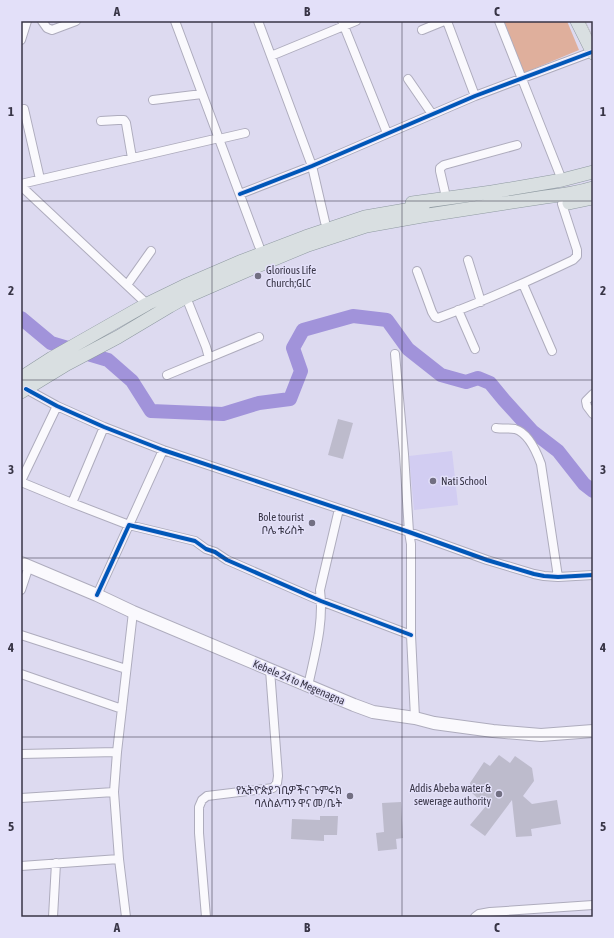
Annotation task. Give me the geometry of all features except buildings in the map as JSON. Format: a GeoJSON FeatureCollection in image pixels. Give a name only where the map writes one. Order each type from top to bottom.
{"type":"FeatureCollection","features":[{"type":"Feature","properties":{"kind":"main road"},"geometry":{"type":"LineString","coordinates":[[577,21],[593,53]]}},
{"type":"Feature","properties":{"kind":"main road"},"geometry":{"type":"LineString","coordinates":[[245,265],[249,254],[259,246],[325,222],[369,209],[446,197],[492,192],[562,180],[593,172]]}},
{"type":"Feature","properties":{"kind":"main road"},"geometry":{"type":"LineString","coordinates":[[23,386],[52,358],[101,329],[184,286],[308,245],[385,213],[460,201],[573,186],[593,180]]}},
{"type":"Feature","properties":{"kind":"main road"},"geometry":{"type":"LineString","coordinates":[[366,222],[422,216],[565,195],[593,188]]}},
{"type":"Feature","properties":{"kind":"main road"},"geometry":{"type":"LineString","coordinates":[[23,386],[94,350],[150,317],[245,265],[271,268],[328,246],[366,234],[414,225],[562,204],[593,198]]}},
{"type":"Feature","properties":{"kind":"main road"},"geometry":{"type":"LineString","coordinates":[[87,338],[94,350]]}},
{"type":"Feature","properties":{"kind":"main road","name":"Kebele 24 to Megenagna"},"geometry":{"type":"LineString","coordinates":[[25,564],[133,612],[373,712],[415,718],[434,723],[493,731],[541,735],[593,731]]}},
{"type":"Feature","properties":{"kind":"street"},"geometry":{"type":"LineString","coordinates":[[21,40],[27,21]]}},
{"type":"Feature","properties":{"kind":"street"},"geometry":{"type":"LineString","coordinates":[[42,21],[47,28],[52,30],[76,21]]}},
{"type":"Feature","properties":{"kind":"street"},"geometry":{"type":"LineString","coordinates":[[175,21],[259,246]]}},
{"type":"Feature","properties":{"kind":"street"},"geometry":{"type":"LineString","coordinates":[[258,21],[312,166],[325,222]]}},
{"type":"Feature","properties":{"kind":"street"},"geometry":{"type":"LineString","coordinates":[[271,56],[343,24],[356,21]]}},
{"type":"Feature","properties":{"kind":"street"},"geometry":{"type":"LineString","coordinates":[[422,30],[444,21],[448,24],[476,96]]}},
{"type":"Feature","properties":{"kind":"street"},"geometry":{"type":"LineString","coordinates":[[499,21],[562,180]]}},
{"type":"Feature","properties":{"kind":"street"},"geometry":{"type":"LineString","coordinates":[[343,24],[387,133]]}},
{"type":"Feature","properties":{"kind":"street"},"geometry":{"type":"LineString","coordinates":[[240,194],[312,166],[432,114],[521,78],[593,53]]}},
{"type":"Feature","properties":{"kind":"street"},"geometry":{"type":"LineString","coordinates":[[408,79],[432,114]]}},
{"type":"Feature","properties":{"kind":"street"},"geometry":{"type":"LineString","coordinates":[[153,100],[202,94]]}},
{"type":"Feature","properties":{"kind":"street"},"geometry":{"type":"LineString","coordinates":[[24,110],[40,179]]}},
{"type":"Feature","properties":{"kind":"street"},"geometry":{"type":"LineString","coordinates":[[101,121],[124,120],[126,123],[132,158]]}},
{"type":"Feature","properties":{"kind":"street"},"geometry":{"type":"LineString","coordinates":[[147,304],[21,185],[40,179],[245,133]]}},
{"type":"Feature","properties":{"kind":"street"},"geometry":{"type":"LineString","coordinates":[[446,197],[440,171],[440,168],[444,165],[517,145]]}},
{"type":"Feature","properties":{"kind":"street"},"geometry":{"type":"LineString","coordinates":[[417,271],[435,318],[481,302],[523,284],[573,260],[577,256],[577,250],[562,204]]}},
{"type":"Feature","properties":{"kind":"street"},"geometry":{"type":"LineString","coordinates":[[127,285],[151,251]]}},
{"type":"Feature","properties":{"kind":"street"},"geometry":{"type":"LineString","coordinates":[[468,260],[481,302]]}},
{"type":"Feature","properties":{"kind":"street"},"geometry":{"type":"LineString","coordinates":[[523,284],[552,351]]}},
{"type":"Feature","properties":{"kind":"street"},"geometry":{"type":"LineString","coordinates":[[186,298],[209,358]]}},
{"type":"Feature","properties":{"kind":"street"},"geometry":{"type":"LineString","coordinates":[[458,310],[475,349]]}},
{"type":"Feature","properties":{"kind":"street"},"geometry":{"type":"LineString","coordinates":[[167,375],[259,337]]}},
{"type":"Feature","properties":{"kind":"street"},"geometry":{"type":"LineString","coordinates":[[395,354],[411,544],[411,635],[415,718]]}},
{"type":"Feature","properties":{"kind":"street"},"geometry":{"type":"LineString","coordinates":[[23,386],[57,406],[104,427],[163,450],[494,562],[534,574],[558,577],[593,575]]}},
{"type":"Feature","properties":{"kind":"street"},"geometry":{"type":"LineString","coordinates":[[593,394],[586,401],[587,406],[593,414]]}},
{"type":"Feature","properties":{"kind":"street"},"geometry":{"type":"LineString","coordinates":[[57,406],[21,481],[129,525],[195,541],[227,560],[321,601],[411,635]]}},
{"type":"Feature","properties":{"kind":"street"},"geometry":{"type":"LineString","coordinates":[[72,503],[104,427]]}},
{"type":"Feature","properties":{"kind":"street"},"geometry":{"type":"LineString","coordinates":[[496,428],[516,429],[522,432],[530,441],[542,464],[558,577]]}},
{"type":"Feature","properties":{"kind":"street"},"geometry":{"type":"LineString","coordinates":[[97,595],[163,450]]}},
{"type":"Feature","properties":{"kind":"street"},"geometry":{"type":"LineString","coordinates":[[308,686],[322,617],[320,590],[339,509]]}},
{"type":"Feature","properties":{"kind":"street"},"geometry":{"type":"LineString","coordinates":[[21,590],[25,564]]}},
{"type":"Feature","properties":{"kind":"street"},"geometry":{"type":"LineString","coordinates":[[126,917],[118,859],[114,792],[117,752],[133,612]]}},
{"type":"Feature","properties":{"kind":"street"},"geometry":{"type":"LineString","coordinates":[[21,634],[126,670]]}},
{"type":"Feature","properties":{"kind":"street"},"geometry":{"type":"LineString","coordinates":[[206,917],[199,833],[199,807],[202,800],[207,796],[272,788],[277,783],[278,776],[270,670]]}},
{"type":"Feature","properties":{"kind":"street"},"geometry":{"type":"LineString","coordinates":[[21,674],[122,708]]}},
{"type":"Feature","properties":{"kind":"street"},"geometry":{"type":"LineString","coordinates":[[21,754],[117,752]]}},
{"type":"Feature","properties":{"kind":"street"},"geometry":{"type":"LineString","coordinates":[[21,798],[114,792]]}},
{"type":"Feature","properties":{"kind":"street"},"geometry":{"type":"LineString","coordinates":[[21,866],[118,859]]}},
{"type":"Feature","properties":{"kind":"street"},"geometry":{"type":"LineString","coordinates":[[53,917],[56,863]]}},
{"type":"Feature","properties":{"kind":"street"},"geometry":{"type":"LineString","coordinates":[[475,917],[479,914],[490,912],[593,906]]}},
{"type":"Feature","properties":{"kind":"shaded area"},"geometry":{"type":"Polygon","coordinates":[[[504,21],[567,21],[579,50],[524,73],[504,21]]]}},
{"type":"Feature","properties":{"kind":"shaded area","name":"Nati School"},"geometry":{"type":"Polygon","coordinates":[[[452,451],[458,505],[414,510],[409,456],[452,451]]]}},
{"type":"Feature","properties":{"kind":"waterway"},"geometry":{"type":"LineString","coordinates":[[21,318],[51,343],[108,360],[132,381],[151,411],[223,414],[259,403],[290,399],[301,371],[293,348],[303,330],[353,316],[387,320],[408,349],[441,375],[466,382],[478,378],[490,383],[532,431],[558,451],[584,484],[593,491]]}},
{"type":"Feature","properties":{"kind":"tram line"},"geometry":{"type":"LineString","coordinates":[[585,21],[593,38]]}},
{"type":"Feature","properties":{"kind":"cycle path"},"geometry":{"type":"LineString","coordinates":[[240,194],[312,166],[475,96],[592,52]]}},
{"type":"Feature","properties":{"kind":"cycle path"},"geometry":{"type":"LineString","coordinates":[[26,389],[57,406],[104,427],[163,450],[409,532],[487,560],[544,576],[558,577],[593,575]]}},
{"type":"Feature","properties":{"kind":"cycle path"},"geometry":{"type":"LineString","coordinates":[[97,595],[129,525],[195,541],[206,549],[215,552],[227,560],[321,601],[411,635]]}},
{"type":"Feature","properties":{"kind":"place","name":"Glorious Life Church;GLC"},"geometry":{"type":"Point","coordinates":[258,276]}},
{"type":"Feature","properties":{"kind":"place","name":"Nati School"},"geometry":{"type":"Point","coordinates":[433,481]}},
{"type":"Feature","properties":{"kind":"place","name":"Bole tourist ቦሌ ቱሪስት"},"geometry":{"type":"Point","coordinates":[312,523]}},
{"type":"Feature","properties":{"kind":"place","name":"Addis Abeba water & sewerage authority"},"geometry":{"type":"Point","coordinates":[499,794]}},
{"type":"Feature","properties":{"kind":"place","name":"የኢትዮጵያ ገቢዎችና ጉምሩክ ባለስልጣን ዋና መ/ቤት"},"geometry":{"type":"Point","coordinates":[350,796]}}]}
